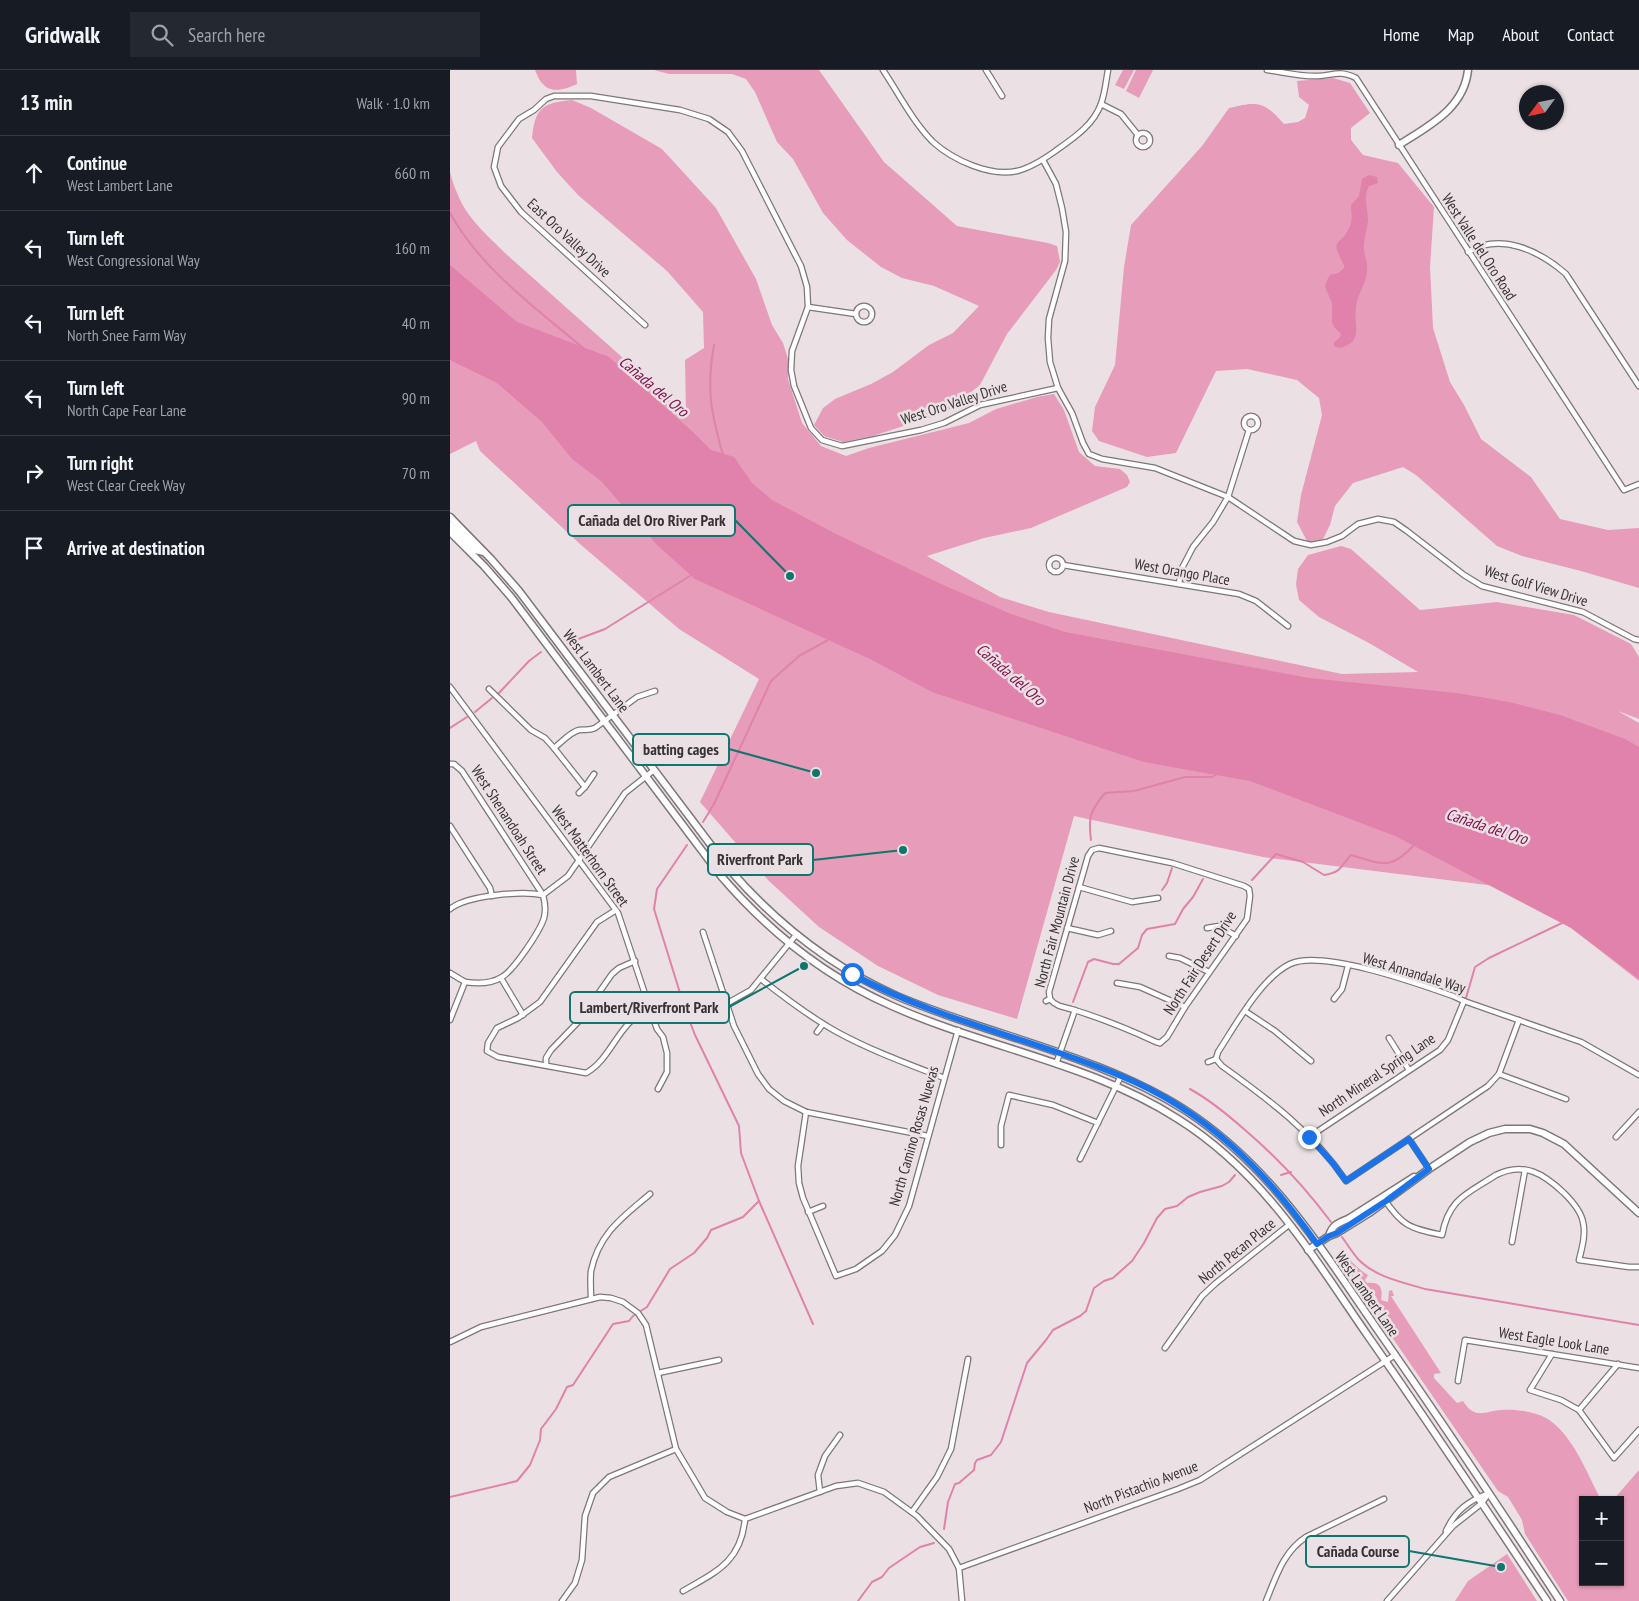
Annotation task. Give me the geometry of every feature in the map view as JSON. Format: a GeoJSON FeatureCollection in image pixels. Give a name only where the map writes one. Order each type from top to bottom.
{"type":"FeatureCollection","features":[{"type":"Feature","properties":{"kind":"main road"},"geometry":{"type":"LineString","coordinates":[[1398,145],[1448,112],[1461,95],[1468,70]]}},
{"type":"Feature","properties":{"kind":"main road","name":"West Lambert Lane"},"geometry":{"type":"LineString","coordinates":[[450,516],[519,591],[733,874],[763,906],[796,935],[834,963],[898,996],[1121,1076],[1180,1107],[1237,1149],[1275,1188],[1317,1244],[1489,1493],[1560,1601]]}},
{"type":"Feature","properties":{"kind":"main road"},"geometry":{"type":"LineString","coordinates":[[450,525],[475,550],[486,553]]}},
{"type":"Feature","properties":{"kind":"main road","name":"West Lambert Lane"},"geometry":{"type":"LineString","coordinates":[[450,532],[484,566],[511,597],[729,886],[766,924],[789,944],[864,993],[907,1012],[1117,1086],[1168,1112],[1216,1146],[1248,1175],[1290,1224],[1386,1361],[1547,1601]]}},
{"type":"Feature","properties":{"kind":"main road"},"geometry":{"type":"LineString","coordinates":[[1308,1250],[1337,1233],[1384,1199],[1470,1142],[1489,1133],[1505,1129],[1530,1129],[1543,1133],[1564,1144],[1638,1212]]}},
{"type":"Feature","properties":{"kind":"street"},"geometry":{"type":"LineString","coordinates":[[883,70],[917,122],[934,142],[953,156],[973,166],[995,171],[1017,171],[1042,160],[1078,135],[1088,125],[1101,104],[1108,70]]}},
{"type":"Feature","properties":{"kind":"street"},"geometry":{"type":"LineString","coordinates":[[986,70],[1002,96]]}},
{"type":"Feature","properties":{"kind":"street","name":"West Valle del Oro Road"},"geometry":{"type":"LineString","coordinates":[[1267,70],[1318,76],[1335,72],[1347,73],[1356,78],[1624,490],[1639,484]]}},
{"type":"Feature","properties":{"kind":"street","name":"East Oro Valley Drive"},"geometry":{"type":"LineString","coordinates":[[645,325],[521,212],[500,186],[494,167],[498,147],[519,119],[534,110],[546,99],[554,96],[600,97],[680,110],[709,119],[728,132]]}},
{"type":"Feature","properties":{"kind":"street"},"geometry":{"type":"LineString","coordinates":[[1101,104],[1121,114],[1138,134]]}},
{"type":"Feature","properties":{"kind":"street","name":"West Oro Valley Drive"},"geometry":{"type":"LineString","coordinates":[[728,132],[742,151],[801,266],[807,287],[808,307],[792,351],[791,370],[794,386],[811,428],[822,440],[842,446],[921,430],[944,423],[980,405],[1058,388]]}},
{"type":"Feature","properties":{"kind":"street"},"geometry":{"type":"LineString","coordinates":[[1042,160],[1056,184],[1066,232],[1065,261],[1049,319],[1048,338],[1050,362],[1058,388]]}},
{"type":"Feature","properties":{"kind":"street"},"geometry":{"type":"LineString","coordinates":[[1468,252],[1478,246],[1511,245],[1520,246],[1551,261],[1566,274],[1639,386]]}},
{"type":"Feature","properties":{"kind":"street"},"geometry":{"type":"LineString","coordinates":[[808,307],[856,314]]}},
{"type":"Feature","properties":{"kind":"street","name":"West Golf View Drive"},"geometry":{"type":"LineString","coordinates":[[1058,388],[1072,414],[1089,454],[1102,459],[1154,468],[1228,497],[1294,541],[1311,545],[1327,542],[1342,536],[1358,524],[1378,519],[1394,522],[1464,575],[1482,586],[1583,612],[1634,640],[1639,640]]}},
{"type":"Feature","properties":{"kind":"street"},"geometry":{"type":"LineString","coordinates":[[1178,584],[1181,570],[1192,547],[1213,522],[1228,497],[1249,430]]}},
{"type":"Feature","properties":{"kind":"street","name":"West Orango Place"},"geometry":{"type":"LineString","coordinates":[[1063,564],[1247,597],[1260,604],[1288,626]]}},
{"type":"Feature","properties":{"kind":"street","name":"West Matterhorn Street"},"geometry":{"type":"LineString","coordinates":[[450,689],[616,910],[651,1012],[663,1037],[667,1053],[667,1072],[658,1089]]}},
{"type":"Feature","properties":{"kind":"street"},"geometry":{"type":"LineString","coordinates":[[489,689],[531,730],[545,738],[585,787]]}},
{"type":"Feature","properties":{"kind":"street"},"geometry":{"type":"LineString","coordinates":[[554,748],[574,732],[592,730],[637,697],[654,691]]}},
{"type":"Feature","properties":{"kind":"street","name":"West Shenandoah Street"},"geometry":{"type":"LineString","coordinates":[[450,764],[454,764],[462,771],[543,895]]}},
{"type":"Feature","properties":{"kind":"street"},"geometry":{"type":"LineString","coordinates":[[451,907],[465,900],[492,896],[531,893],[543,895],[564,880],[625,793],[654,770]]}},
{"type":"Feature","properties":{"kind":"street"},"geometry":{"type":"LineString","coordinates":[[579,793],[594,774]]}},
{"type":"Feature","properties":{"kind":"street"},"geometry":{"type":"LineString","coordinates":[[450,826],[490,888],[492,896]]}},
{"type":"Feature","properties":{"kind":"street","name":"North Fair Mountain Drive"},"geometry":{"type":"LineString","coordinates":[[1075,1010],[1048,1000],[1090,849],[1099,848],[1172,863],[1244,886],[1250,890]]}},
{"type":"Feature","properties":{"kind":"street"},"geometry":{"type":"LineString","coordinates":[[1079,887],[1132,902],[1158,898]]}},
{"type":"Feature","properties":{"kind":"street","name":"North Fair Desert Drive"},"geometry":{"type":"LineString","coordinates":[[1075,1010],[1102,1019],[1161,1045],[1184,1007],[1236,936],[1246,919],[1250,890]]}},
{"type":"Feature","properties":{"kind":"street"},"geometry":{"type":"LineString","coordinates":[[450,973],[465,982],[491,982],[501,978],[513,967],[541,924],[545,908],[543,895]]}},
{"type":"Feature","properties":{"kind":"street"},"geometry":{"type":"LineString","coordinates":[[616,910],[597,922],[540,1002],[523,1015],[496,1028],[488,1043],[487,1051],[498,1057],[586,1073],[593,1069],[612,1048],[630,1022],[651,1012]]}},
{"type":"Feature","properties":{"kind":"street"},"geometry":{"type":"LineString","coordinates":[[1207,928],[1219,926],[1236,936]]}},
{"type":"Feature","properties":{"kind":"street"},"geometry":{"type":"LineString","coordinates":[[1067,928],[1098,935],[1111,931]]}},
{"type":"Feature","properties":{"kind":"street"},"geometry":{"type":"LineString","coordinates":[[703,932],[734,1026],[768,1089],[784,1101],[806,1112],[928,1136]]}},
{"type":"Feature","properties":{"kind":"street"},"geometry":{"type":"LineString","coordinates":[[726,1004],[746,993],[796,935]]}},
{"type":"Feature","properties":{"kind":"street"},"geometry":{"type":"LineString","coordinates":[[1169,956],[1180,958],[1209,972]]}},
{"type":"Feature","properties":{"kind":"street","name":"West Annandale Way"},"geometry":{"type":"LineString","coordinates":[[1216,1059],[1218,1052],[1245,1011],[1276,974],[1291,964],[1323,960],[1379,972],[1582,1042],[1639,1075]]}},
{"type":"Feature","properties":{"kind":"street"},"geometry":{"type":"LineString","coordinates":[[546,1065],[546,1058],[550,1050],[579,1021],[612,974],[619,968],[635,961]]}},
{"type":"Feature","properties":{"kind":"street"},"geometry":{"type":"LineString","coordinates":[[1334,999],[1342,989],[1348,966]]}},
{"type":"Feature","properties":{"kind":"street"},"geometry":{"type":"LineString","coordinates":[[501,978],[523,1015]]}},
{"type":"Feature","properties":{"kind":"street"},"geometry":{"type":"LineString","coordinates":[[760,979],[822,1024],[885,1056],[944,1078]]}},
{"type":"Feature","properties":{"kind":"street"},"geometry":{"type":"LineString","coordinates":[[450,1020],[465,982]]}},
{"type":"Feature","properties":{"kind":"street"},"geometry":{"type":"LineString","coordinates":[[1118,983],[1140,987],[1184,1007]]}},
{"type":"Feature","properties":{"kind":"street","name":"North Mineral Spring Lane"},"geometry":{"type":"LineString","coordinates":[[1309,1137],[1440,1050],[1448,1040],[1464,1001]]}},
{"type":"Feature","properties":{"kind":"street"},"geometry":{"type":"LineString","coordinates":[[1056,1064],[1075,1010]]}},
{"type":"Feature","properties":{"kind":"street"},"geometry":{"type":"LineString","coordinates":[[1245,1011],[1275,1031],[1311,1061]]}},
{"type":"Feature","properties":{"kind":"street"},"geometry":{"type":"LineString","coordinates":[[1208,1062],[1216,1059],[1222,1066],[1279,1107],[1332,1162],[1346,1181],[1488,1086],[1499,1074],[1519,1020]]}},
{"type":"Feature","properties":{"kind":"street"},"geometry":{"type":"LineString","coordinates":[[817,1032],[822,1024]]}},
{"type":"Feature","properties":{"kind":"street","name":"North Camino Rosas Nuevas"},"geometry":{"type":"LineString","coordinates":[[808,1212],[836,1276],[856,1269],[882,1251],[895,1235],[909,1206],[958,1030]]}},
{"type":"Feature","properties":{"kind":"street"},"geometry":{"type":"LineString","coordinates":[[1389,1038],[1409,1070]]}},
{"type":"Feature","properties":{"kind":"street"},"geometry":{"type":"LineString","coordinates":[[1499,1074],[1566,1099]]}},
{"type":"Feature","properties":{"kind":"street"},"geometry":{"type":"LineString","coordinates":[[1080,1159],[1121,1076]]}},
{"type":"Feature","properties":{"kind":"street"},"geometry":{"type":"LineString","coordinates":[[1001,1145],[1000,1126],[1009,1095],[1053,1105],[1098,1123]]}},
{"type":"Feature","properties":{"kind":"street"},"geometry":{"type":"LineString","coordinates":[[806,1112],[798,1166],[798,1183],[808,1212],[822,1206]]}},
{"type":"Feature","properties":{"kind":"street"},"geometry":{"type":"LineString","coordinates":[[1616,1137],[1639,1112]]}},
{"type":"Feature","properties":{"kind":"street"},"geometry":{"type":"LineString","coordinates":[[1409,1139],[1429,1169]]}},
{"type":"Feature","properties":{"kind":"street"},"geometry":{"type":"LineString","coordinates":[[1512,1242],[1525,1170]]}},
{"type":"Feature","properties":{"kind":"street"},"geometry":{"type":"LineString","coordinates":[[1384,1199],[1405,1224],[1414,1229],[1442,1235],[1448,1212],[1458,1200],[1503,1171],[1525,1170],[1543,1175],[1577,1208],[1583,1222],[1584,1232],[1579,1260],[1629,1268],[1639,1267]]}},
{"type":"Feature","properties":{"kind":"street"},"geometry":{"type":"LineString","coordinates":[[591,1299],[591,1273],[597,1250],[615,1224],[650,1194]]}},
{"type":"Feature","properties":{"kind":"street","name":"North Pecan Place"},"geometry":{"type":"LineString","coordinates":[[1165,1348],[1202,1296],[1290,1224]]}},
{"type":"Feature","properties":{"kind":"street"},"geometry":{"type":"LineString","coordinates":[[450,1342],[481,1327],[591,1299],[612,1298],[623,1302],[638,1313],[646,1325],[676,1449],[705,1498],[727,1512],[745,1519],[836,1486],[858,1483],[884,1492],[912,1512],[935,1533],[948,1549],[959,1568],[962,1601]]}},
{"type":"Feature","properties":{"kind":"street","name":"West Eagle Look Lane"},"geometry":{"type":"LineString","coordinates":[[1458,1380],[1465,1340],[1639,1368]]}},
{"type":"Feature","properties":{"kind":"street"},"geometry":{"type":"LineString","coordinates":[[1552,1354],[1530,1390],[1561,1400],[1579,1410],[1614,1458],[1639,1430]]}},
{"type":"Feature","properties":{"kind":"street","name":"North Pistachio Avenue"},"geometry":{"type":"LineString","coordinates":[[959,1568],[1200,1480],[1395,1355]]}},
{"type":"Feature","properties":{"kind":"street"},"geometry":{"type":"LineString","coordinates":[[912,1512],[937,1477],[950,1449],[968,1359]]}},
{"type":"Feature","properties":{"kind":"street"},"geometry":{"type":"LineString","coordinates":[[658,1373],[719,1360]]}},
{"type":"Feature","properties":{"kind":"street"},"geometry":{"type":"LineString","coordinates":[[1579,1410],[1618,1364]]}},
{"type":"Feature","properties":{"kind":"street"},"geometry":{"type":"LineString","coordinates":[[820,1492],[818,1475],[825,1456],[840,1434]]}},
{"type":"Feature","properties":{"kind":"street"},"geometry":{"type":"LineString","coordinates":[[562,1601],[575,1583],[582,1560],[584,1516],[593,1493],[609,1477],[676,1449]]}},
{"type":"Feature","properties":{"kind":"street"},"geometry":{"type":"LineString","coordinates":[[1387,1601],[1443,1537],[1456,1513],[1489,1493]]}},
{"type":"Feature","properties":{"kind":"street"},"geometry":{"type":"LineString","coordinates":[[1266,1601],[1283,1560],[1297,1543],[1384,1499]]}},
{"type":"Feature","properties":{"kind":"street"},"geometry":{"type":"LineString","coordinates":[[682,1591],[718,1570],[733,1557],[743,1535],[745,1519]]}},
{"type":"Feature","properties":{"kind":"shaded area"},"geometry":{"type":"Polygon","coordinates":[[[535,70],[576,70],[577,84],[564,89],[550,89],[542,83],[535,70]]]}},
{"type":"Feature","properties":{"kind":"shaded area"},"geometry":{"type":"Polygon","coordinates":[[[654,70],[819,70],[884,162],[957,226],[1057,246],[1060,262],[1056,270],[1007,334],[980,385],[946,412],[873,436],[843,442],[824,436],[814,425],[823,408],[835,399],[871,384],[893,372],[929,345],[953,333],[979,306],[934,286],[902,278],[881,267],[847,240],[823,213],[793,159],[777,142],[755,92],[746,79],[732,74],[669,74],[654,70]]]}},
{"type":"Feature","properties":{"kind":"shaded area"},"geometry":{"type":"Polygon","coordinates":[[[1123,70],[1134,70],[1124,89],[1115,85],[1123,70]]]}},
{"type":"Feature","properties":{"kind":"shaded area"},"geometry":{"type":"Polygon","coordinates":[[[1136,70],[1153,70],[1139,98],[1126,91],[1136,70]]]}},
{"type":"Feature","properties":{"kind":"shaded area"},"geometry":{"type":"Polygon","coordinates":[[[1333,78],[1350,83],[1370,113],[1351,128],[1351,140],[1363,155],[1398,163],[1434,207],[1430,267],[1433,328],[1450,382],[1481,439],[1531,477],[1560,519],[1608,530],[1639,528],[1639,588],[1522,556],[1497,546],[1416,475],[1403,467],[1353,483],[1335,506],[1330,525],[1323,539],[1312,542],[1307,541],[1297,522],[1301,495],[1322,415],[1319,398],[1297,380],[1247,369],[1216,371],[1176,453],[1147,457],[1099,441],[1092,431],[1095,407],[1115,365],[1124,267],[1131,225],[1202,146],[1229,108],[1247,104],[1260,105],[1271,111],[1284,124],[1298,122],[1305,118],[1309,105],[1299,97],[1297,81],[1333,78]]]}},
{"type":"Feature","properties":{"kind":"shaded area"},"geometry":{"type":"Polygon","coordinates":[[[572,100],[591,108],[662,149],[716,208],[756,279],[772,325],[783,343],[789,362],[788,379],[802,423],[821,446],[846,456],[869,448],[969,423],[996,409],[1054,394],[1064,410],[1079,452],[1095,466],[1120,469],[1127,475],[1130,482],[1127,487],[1031,528],[984,538],[927,556],[1000,597],[1049,612],[1342,674],[1418,672],[1369,643],[1319,617],[1299,600],[1296,584],[1298,569],[1308,555],[1341,546],[1351,549],[1420,610],[1497,602],[1574,615],[1631,644],[1639,657],[1639,719],[1618,711],[1639,723],[1639,981],[1543,906],[1511,888],[1263,857],[1074,816],[1017,1019],[938,995],[878,966],[819,927],[769,881],[700,802],[759,679],[679,629],[580,544],[480,451],[476,441],[450,454],[450,172],[462,203],[472,219],[485,233],[686,414],[685,360],[704,348],[703,312],[667,271],[578,195],[557,172],[532,138],[535,119],[542,108],[554,103],[572,100]]]}},
{"type":"Feature","properties":{"kind":"shaded area"},"geometry":{"type":"Polygon","coordinates":[[[1343,1255],[1368,1275],[1365,1280],[1367,1283],[1375,1283],[1380,1287],[1382,1292],[1381,1300],[1388,1302],[1389,1291],[1392,1290],[1394,1296],[1391,1296],[1441,1373],[1434,1374],[1434,1378],[1457,1403],[1463,1401],[1469,1409],[1478,1413],[1506,1410],[1535,1414],[1546,1418],[1564,1433],[1578,1455],[1599,1496],[1579,1496],[1579,1586],[1624,1586],[1624,1496],[1616,1496],[1639,1470],[1639,1601],[1568,1601],[1525,1534],[1522,1520],[1508,1497],[1498,1491],[1385,1327],[1377,1309],[1377,1298],[1369,1287],[1348,1273],[1339,1259],[1343,1255]]]}},
{"type":"Feature","properties":{"kind":"shaded area"},"geometry":{"type":"Polygon","coordinates":[[[1507,1554],[1537,1601],[1455,1601],[1468,1581],[1507,1554]]]}},
{"type":"Feature","properties":{"kind":"water"},"geometry":{"type":"Polygon","coordinates":[[[1369,175],[1377,177],[1378,183],[1369,186],[1366,194],[1368,220],[1364,251],[1367,275],[1357,302],[1355,337],[1352,342],[1339,348],[1334,346],[1334,343],[1341,334],[1332,322],[1332,303],[1325,287],[1330,275],[1338,273],[1344,268],[1336,246],[1347,233],[1350,226],[1352,218],[1351,205],[1359,196],[1362,179],[1369,175]]]}},
{"type":"Feature","properties":{"kind":"water","name":"Cañada del Oro"},"geometry":{"type":"Polygon","coordinates":[[[450,265],[517,322],[609,357],[711,450],[734,457],[752,483],[772,500],[836,534],[943,585],[1011,614],[1065,632],[1309,678],[1457,693],[1509,702],[1560,715],[1625,739],[1639,747],[1639,979],[1571,928],[1395,836],[1250,781],[1144,762],[932,692],[870,659],[695,579],[657,545],[601,481],[572,459],[542,422],[497,383],[450,360],[450,265]]]}},
{"type":"Feature","properties":{"kind":"waterway"},"geometry":{"type":"LineString","coordinates":[[450,213],[462,233],[493,269],[528,302],[583,348]]}},
{"type":"Feature","properties":{"kind":"waterway"},"geometry":{"type":"LineString","coordinates":[[714,345],[710,388],[715,426],[723,455]]}},
{"type":"Feature","properties":{"kind":"waterway"},"geometry":{"type":"LineString","coordinates":[[573,641],[605,629],[693,574]]}},
{"type":"Feature","properties":{"kind":"waterway"},"geometry":{"type":"LineString","coordinates":[[703,822],[714,804],[771,681],[799,656],[828,640]]}},
{"type":"Feature","properties":{"kind":"waterway"},"geometry":{"type":"LineString","coordinates":[[498,694],[529,661],[541,652]]}},
{"type":"Feature","properties":{"kind":"waterway"},"geometry":{"type":"LineString","coordinates":[[475,712],[492,698]]}},
{"type":"Feature","properties":{"kind":"waterway"},"geometry":{"type":"LineString","coordinates":[[450,728],[467,717]]}},
{"type":"Feature","properties":{"kind":"waterway"},"geometry":{"type":"LineString","coordinates":[[1091,840],[1091,815],[1105,793],[1134,791],[1185,777],[1212,777],[1217,774]]}},
{"type":"Feature","properties":{"kind":"waterway"},"geometry":{"type":"LineString","coordinates":[[687,845],[657,889],[654,909],[685,1009],[695,1035],[739,1126],[741,1153],[759,1201],[813,1324]]}},
{"type":"Feature","properties":{"kind":"waterway"},"geometry":{"type":"LineString","coordinates":[[1252,880],[1276,854],[1303,862],[1324,875],[1338,871],[1351,855],[1377,862],[1391,862],[1406,854],[1414,845]]}},
{"type":"Feature","properties":{"kind":"waterway"},"geometry":{"type":"LineString","coordinates":[[1162,890],[1167,883],[1172,868]]}},
{"type":"Feature","properties":{"kind":"waterway"},"geometry":{"type":"LineString","coordinates":[[1073,1002],[1088,962],[1094,959],[1119,964],[1138,948],[1142,935],[1147,929],[1175,924],[1203,879]]}},
{"type":"Feature","properties":{"kind":"waterway"},"geometry":{"type":"LineString","coordinates":[[1466,998],[1475,967],[1489,958],[1562,923]]}},
{"type":"Feature","properties":{"kind":"waterway"},"geometry":{"type":"LineString","coordinates":[[1190,1089],[1225,1113],[1280,1162],[1331,1222]]}},
{"type":"Feature","properties":{"kind":"waterway"},"geometry":{"type":"LineString","coordinates":[[1281,1175],[1291,1172]]}},
{"type":"Feature","properties":{"kind":"waterway"},"geometry":{"type":"LineString","coordinates":[[944,1529],[948,1502],[955,1484],[959,1483],[974,1470],[977,1460],[991,1455],[1001,1442],[1027,1363],[1053,1330],[1086,1311],[1094,1288],[1104,1281],[1113,1278],[1132,1261],[1157,1218],[1165,1209],[1177,1206],[1188,1197],[1200,1192],[1222,1186],[1235,1175]]}},
{"type":"Feature","properties":{"kind":"waterway"},"geometry":{"type":"LineString","coordinates":[[450,1497],[517,1481],[530,1465],[540,1440],[541,1429],[556,1409],[567,1387],[573,1385],[613,1324],[629,1321],[647,1307],[670,1269],[694,1253],[707,1238],[711,1230],[743,1217],[759,1201]]}},
{"type":"Feature","properties":{"kind":"waterway"},"geometry":{"type":"LineString","coordinates":[[1342,1237],[1365,1265],[1381,1275],[1407,1284],[1425,1289],[1639,1325]]}},
{"type":"Feature","properties":{"kind":"waterway"},"geometry":{"type":"LineString","coordinates":[[858,1601],[872,1582],[882,1577],[889,1568],[920,1547],[934,1543]]}},
{"type":"Feature","properties":{"kind":"place","name":"Cañada del Oro River Park"},"geometry":{"type":"Point","coordinates":[790,576]}},
{"type":"Feature","properties":{"kind":"place","name":"batting cages"},"geometry":{"type":"Point","coordinates":[816,773]}},
{"type":"Feature","properties":{"kind":"place","name":"Riverfront Park"},"geometry":{"type":"Point","coordinates":[903,850]}},
{"type":"Feature","properties":{"kind":"place","name":"Lambert/Riverfront Park"},"geometry":{"type":"Point","coordinates":[804,966]}},
{"type":"Feature","properties":{"kind":"place","name":"Cañada Course"},"geometry":{"type":"Point","coordinates":[1501,1567]}},
{"type":"Feature","properties":{"kind":"route"},"geometry":{"type":"LineString","coordinates":[[852,974],[911,1002],[1121,1076],[1174,1103],[1223,1137],[1250,1161],[1287,1202],[1317,1244],[1386,1201],[1429,1169],[1409,1139],[1346,1181],[1332,1162],[1309,1137]]}}]}
